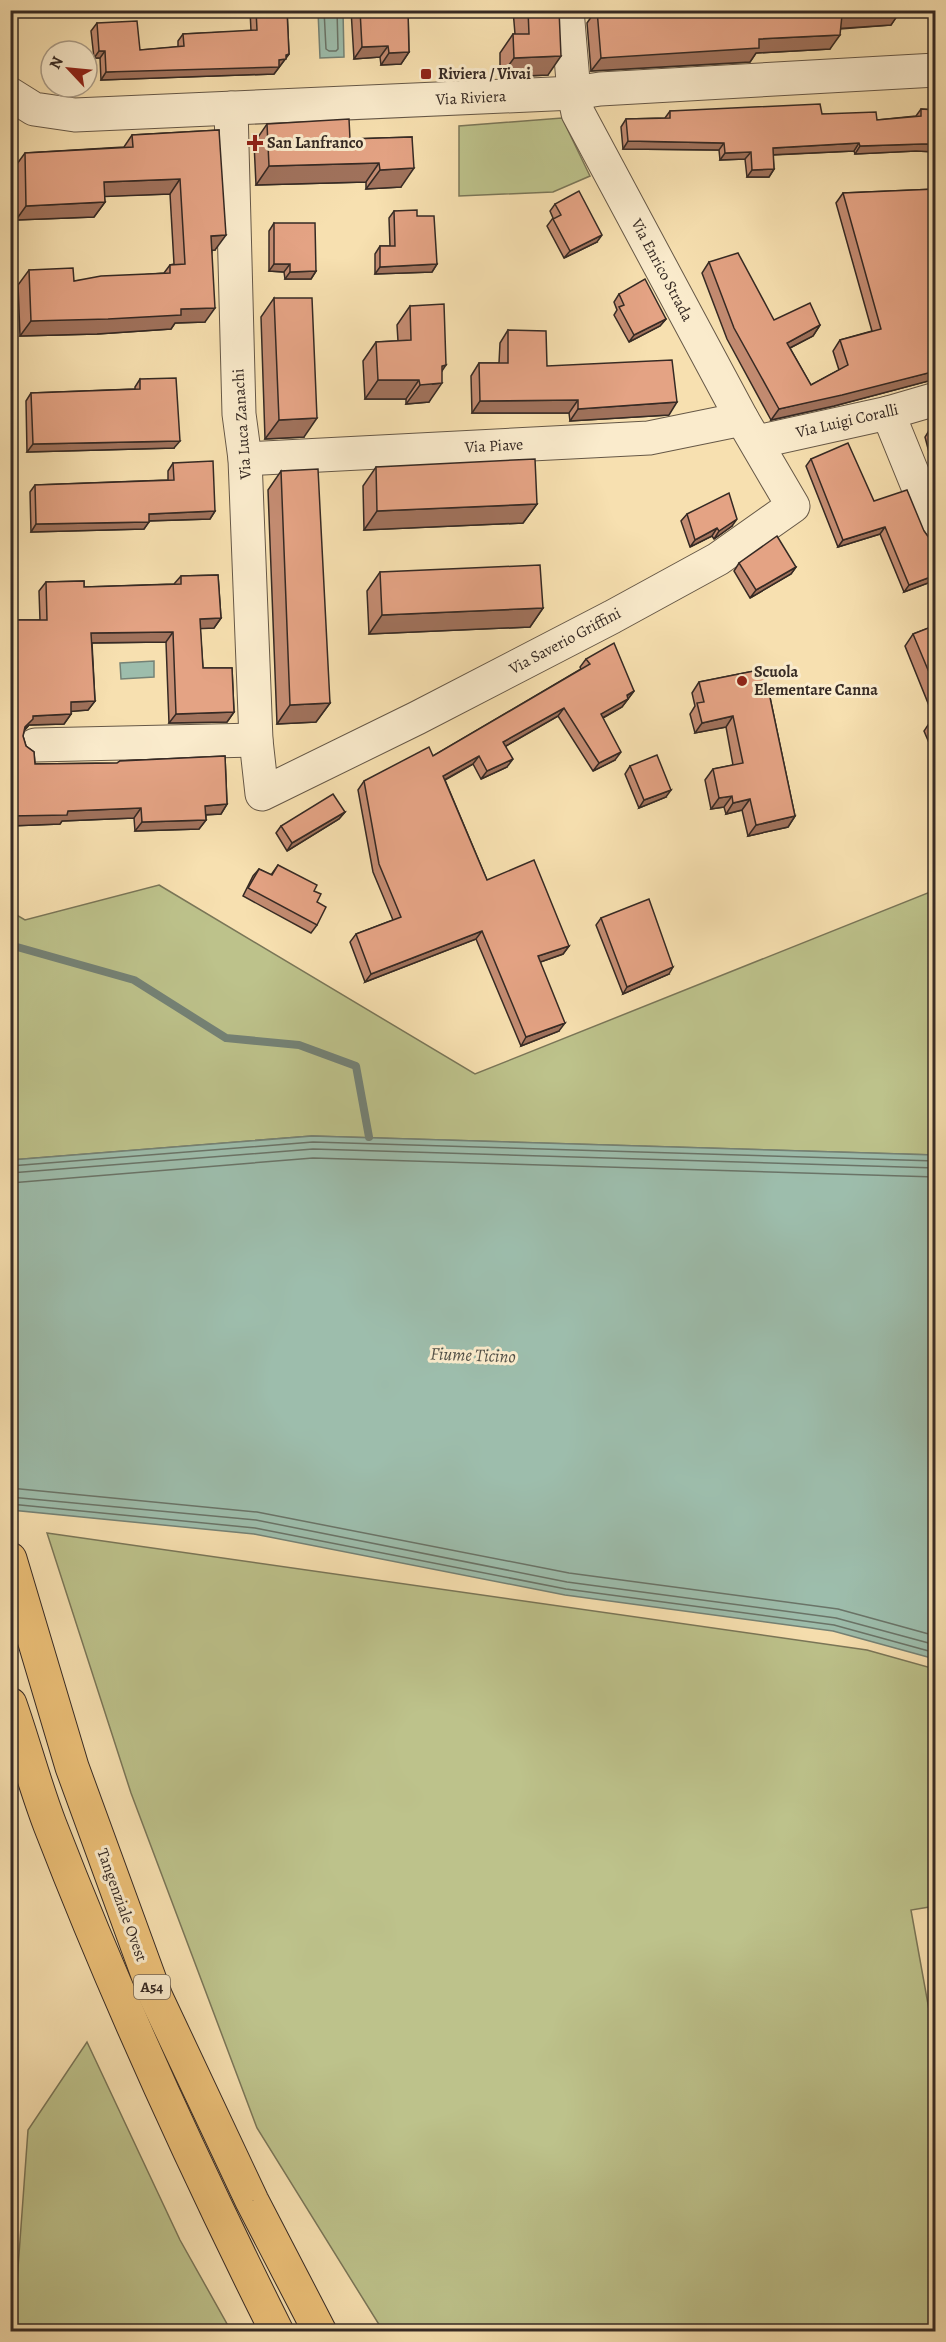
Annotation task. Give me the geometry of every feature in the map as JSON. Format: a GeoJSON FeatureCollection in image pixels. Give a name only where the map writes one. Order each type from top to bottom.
{"type":"FeatureCollection","features":[{"type":"Feature","properties":{"kind":"highway","name":"Tangenziale Ovest"},"geometry":{"type":"LineString","coordinates":[[10,1559],[72,1767],[156,1997],[252,2201],[320,2331]]}},
{"type":"Feature","properties":{"kind":"highway","name":"A54"},"geometry":{"type":"LineString","coordinates":[[10,1704],[49,1823],[123,2006],[205,2189],[277,2331]]}},
{"type":"Feature","properties":{"kind":"street","name":"Via Enrico Strada"},"geometry":{"type":"LineString","coordinates":[[567,10],[578,114],[750,431]]}},
{"type":"Feature","properties":{"kind":"street","name":"Via Riviera"},"geometry":{"type":"LineString","coordinates":[[10,94],[34,109],[75,115],[574,93],[600,89],[936,70]]}},
{"type":"Feature","properties":{"kind":"street","name":"Via Luca Zanachi"},"geometry":{"type":"LineString","coordinates":[[231,108],[239,414],[245,459],[255,740],[262,794]]}},
{"type":"Feature","properties":{"kind":"street","name":"Via Luigi Coralli"},"geometry":{"type":"LineString","coordinates":[[750,431],[888,412],[936,399]]}},
{"type":"Feature","properties":{"kind":"street"},"geometry":{"type":"LineString","coordinates":[[888,412],[936,531]]}},
{"type":"Feature","properties":{"kind":"street","name":"Via Piave"},"geometry":{"type":"LineString","coordinates":[[245,459],[750,431]]}},
{"type":"Feature","properties":{"kind":"street","name":"Via Saverio Griffini"},"geometry":{"type":"LineString","coordinates":[[262,794],[612,617],[718,558],[793,506],[750,431]]}},
{"type":"Feature","properties":{"kind":"street"},"geometry":{"type":"LineString","coordinates":[[35,745],[255,740]]}},
{"type":"Feature","properties":{"kind":"green space"},"geometry":{"type":"Polygon","coordinates":[[[562,118],[590,176],[553,192],[459,196],[459,126],[562,118]]]}},
{"type":"Feature","properties":{"kind":"green space"},"geometry":{"type":"Polygon","coordinates":[[[159,885],[475,1074],[935,890],[935,1155],[312,1136],[11,1160],[10,911],[25,920],[159,885]]]}},
{"type":"Feature","properties":{"kind":"green space"},"geometry":{"type":"Polygon","coordinates":[[[47,1533],[867,1650],[935,1669],[935,1906],[911,1910],[935,2043],[935,2331],[383,2331],[257,2128],[131,1793],[47,1533]]]}},
{"type":"Feature","properties":{"kind":"green space"},"geometry":{"type":"Polygon","coordinates":[[[87,2042],[180,2240],[231,2331],[11,2331],[11,2287],[17,2282],[28,2130],[87,2042]]]}},
{"type":"Feature","properties":{"kind":"water"},"geometry":{"type":"Polygon","coordinates":[[[318,11],[343,11],[344,57],[320,58],[318,11]]]}},
{"type":"Feature","properties":{"kind":"water"},"geometry":{"type":"Polygon","coordinates":[[[154,661],[154,677],[121,679],[120,663],[154,661]]]}},
{"type":"Feature","properties":{"kind":"water","name":"Fiume Ticino"},"geometry":{"type":"Polygon","coordinates":[[[312,1136],[935,1155],[935,1659],[833,1631],[565,1595],[254,1534],[11,1510],[11,1160],[312,1136]]]}},
{"type":"Feature","properties":{"kind":"building"},"geometry":{"type":"Polygon","coordinates":[[[256,10],[287,10],[289,54],[286,55],[286,59],[279,60],[279,67],[106,72],[105,51],[99,51],[97,23],[137,21],[140,50],[184,46],[183,34],[257,30],[256,10]]]}},
{"type":"Feature","properties":{"kind":"building"},"geometry":{"type":"Polygon","coordinates":[[[360,10],[408,10],[409,52],[389,53],[388,46],[362,47],[360,10]]]}},
{"type":"Feature","properties":{"kind":"building"},"geometry":{"type":"Polygon","coordinates":[[[528,10],[559,10],[561,56],[514,58],[513,34],[529,34],[528,10]]]}},
{"type":"Feature","properties":{"kind":"building"},"geometry":{"type":"Polygon","coordinates":[[[597,10],[622,10],[623,17],[777,12],[776,10],[900,10],[900,12],[842,15],[840,35],[759,39],[759,48],[601,58],[597,10]]]}},
{"type":"Feature","properties":{"kind":"building"},"geometry":{"type":"Polygon","coordinates":[[[820,104],[822,114],[876,112],[877,120],[921,116],[921,109],[936,110],[936,144],[860,146],[859,143],[773,148],[774,169],[752,170],[751,152],[725,153],[724,143],[628,141],[626,119],[670,118],[670,111],[820,104]]]}},
{"type":"Feature","properties":{"kind":"building"},"geometry":{"type":"Polygon","coordinates":[[[349,119],[350,139],[412,137],[414,168],[380,170],[379,163],[269,166],[267,124],[349,119]]]}},
{"type":"Feature","properties":{"kind":"building"},"geometry":{"type":"Polygon","coordinates":[[[219,130],[226,235],[211,236],[215,308],[181,309],[181,315],[31,321],[29,270],[73,268],[74,281],[101,276],[170,273],[170,265],[185,264],[180,179],[104,182],[105,202],[26,206],[25,153],[133,147],[132,135],[219,130]]]}},
{"type":"Feature","properties":{"kind":"building"},"geometry":{"type":"Polygon","coordinates":[[[936,189],[936,371],[779,409],[734,328],[709,262],[738,253],[774,320],[810,303],[820,325],[787,343],[811,385],[848,365],[840,340],[881,329],[843,193],[936,189]]]}},
{"type":"Feature","properties":{"kind":"building"},"geometry":{"type":"Polygon","coordinates":[[[579,191],[602,235],[570,251],[553,219],[561,215],[555,204],[579,191]]]}},
{"type":"Feature","properties":{"kind":"building"},"geometry":{"type":"Polygon","coordinates":[[[417,210],[417,216],[434,216],[437,264],[380,267],[380,246],[395,246],[394,211],[417,210]]]}},
{"type":"Feature","properties":{"kind":"building"},"geometry":{"type":"Polygon","coordinates":[[[274,223],[315,223],[316,271],[290,272],[290,264],[274,264],[274,223]]]}},
{"type":"Feature","properties":{"kind":"building"},"geometry":{"type":"Polygon","coordinates":[[[645,279],[666,319],[634,335],[619,307],[624,305],[619,294],[645,279]]]}},
{"type":"Feature","properties":{"kind":"building"},"geometry":{"type":"Polygon","coordinates":[[[274,298],[312,298],[317,418],[279,420],[274,298]]]}},
{"type":"Feature","properties":{"kind":"building"},"geometry":{"type":"Polygon","coordinates":[[[444,304],[446,365],[442,366],[442,383],[420,385],[419,380],[378,380],[376,342],[411,340],[410,306],[444,304]]]}},
{"type":"Feature","properties":{"kind":"building"},"geometry":{"type":"Polygon","coordinates":[[[508,330],[546,331],[547,366],[672,360],[677,402],[578,409],[578,400],[480,401],[479,363],[508,363],[508,330]]]}},
{"type":"Feature","properties":{"kind":"building"},"geometry":{"type":"Polygon","coordinates":[[[176,378],[180,441],[33,444],[31,393],[140,389],[140,379],[176,378]]]}},
{"type":"Feature","properties":{"kind":"building"},"geometry":{"type":"Polygon","coordinates":[[[936,428],[936,452],[930,429],[936,428]]]}},
{"type":"Feature","properties":{"kind":"building"},"geometry":{"type":"Polygon","coordinates":[[[848,443],[874,501],[907,490],[924,531],[929,538],[936,541],[936,575],[909,585],[885,527],[843,540],[811,459],[848,443]]]}},
{"type":"Feature","properties":{"kind":"building"},"geometry":{"type":"Polygon","coordinates":[[[535,459],[537,504],[377,511],[376,467],[535,459]]]}},
{"type":"Feature","properties":{"kind":"building"},"geometry":{"type":"Polygon","coordinates":[[[213,461],[215,511],[149,514],[149,522],[36,524],[35,485],[174,480],[173,463],[213,461]]]}},
{"type":"Feature","properties":{"kind":"building"},"geometry":{"type":"Polygon","coordinates":[[[318,469],[330,703],[290,705],[281,471],[318,469]]]}},
{"type":"Feature","properties":{"kind":"building"},"geometry":{"type":"Polygon","coordinates":[[[729,493],[737,519],[719,531],[717,528],[695,540],[687,514],[729,493]]]}},
{"type":"Feature","properties":{"kind":"building"},"geometry":{"type":"Polygon","coordinates":[[[777,536],[796,567],[756,590],[739,563],[777,536]]]}},
{"type":"Feature","properties":{"kind":"building"},"geometry":{"type":"Polygon","coordinates":[[[540,565],[543,608],[382,615],[380,572],[540,565]]]}},
{"type":"Feature","properties":{"kind":"building"},"geometry":{"type":"Polygon","coordinates":[[[218,575],[221,618],[200,619],[203,668],[232,668],[234,712],[176,714],[173,632],[91,633],[95,701],[71,702],[71,714],[33,716],[25,727],[23,736],[26,746],[34,752],[35,764],[117,763],[120,761],[225,756],[227,804],[205,806],[206,820],[142,822],[141,808],[68,811],[67,815],[10,816],[10,620],[47,620],[46,582],[84,581],[84,587],[181,584],[181,576],[218,575]]]}},
{"type":"Feature","properties":{"kind":"building"},"geometry":{"type":"Polygon","coordinates":[[[936,625],[936,689],[913,634],[936,625]]]}},
{"type":"Feature","properties":{"kind":"building"},"geometry":{"type":"Polygon","coordinates":[[[614,643],[634,691],[627,695],[628,699],[601,714],[621,752],[599,763],[564,708],[503,742],[513,759],[487,771],[479,756],[443,776],[487,880],[534,860],[569,946],[538,956],[565,1023],[526,1037],[482,931],[371,974],[356,934],[401,917],[379,864],[364,781],[429,747],[433,756],[590,664],[586,659],[614,643]]]}},
{"type":"Feature","properties":{"kind":"building"},"geometry":{"type":"Polygon","coordinates":[[[764,669],[795,816],[756,825],[750,799],[733,803],[732,796],[719,798],[713,769],[743,763],[733,716],[702,723],[697,703],[704,702],[699,682],[764,669]]]}},
{"type":"Feature","properties":{"kind":"building"},"geometry":{"type":"Polygon","coordinates":[[[657,755],[671,790],[644,800],[630,766],[657,755]]]}},
{"type":"Feature","properties":{"kind":"building"},"geometry":{"type":"Polygon","coordinates":[[[333,794],[345,812],[292,843],[281,826],[333,794]]]}},
{"type":"Feature","properties":{"kind":"building"},"geometry":{"type":"Polygon","coordinates":[[[278,865],[317,885],[314,891],[321,894],[317,902],[326,907],[317,925],[248,888],[259,869],[272,875],[278,865]]]}},
{"type":"Feature","properties":{"kind":"building"},"geometry":{"type":"Polygon","coordinates":[[[649,899],[673,967],[627,987],[601,918],[649,899]]]}},
{"type":"Feature","properties":{"kind":"waterway"},"geometry":{"type":"LineString","coordinates":[[10,945],[134,980],[226,1038],[299,1045],[356,1066],[369,1137]]}},
{"type":"Feature","properties":{"kind":"place","name":"Riviera / Vivai"},"geometry":{"type":"Point","coordinates":[426,74]}},
{"type":"Feature","properties":{"kind":"place","name":"San Lanfranco"},"geometry":{"type":"Point","coordinates":[255,143]}},
{"type":"Feature","properties":{"kind":"place","name":"Scuola Elementare Canna"},"geometry":{"type":"Point","coordinates":[742,681]}}]}
